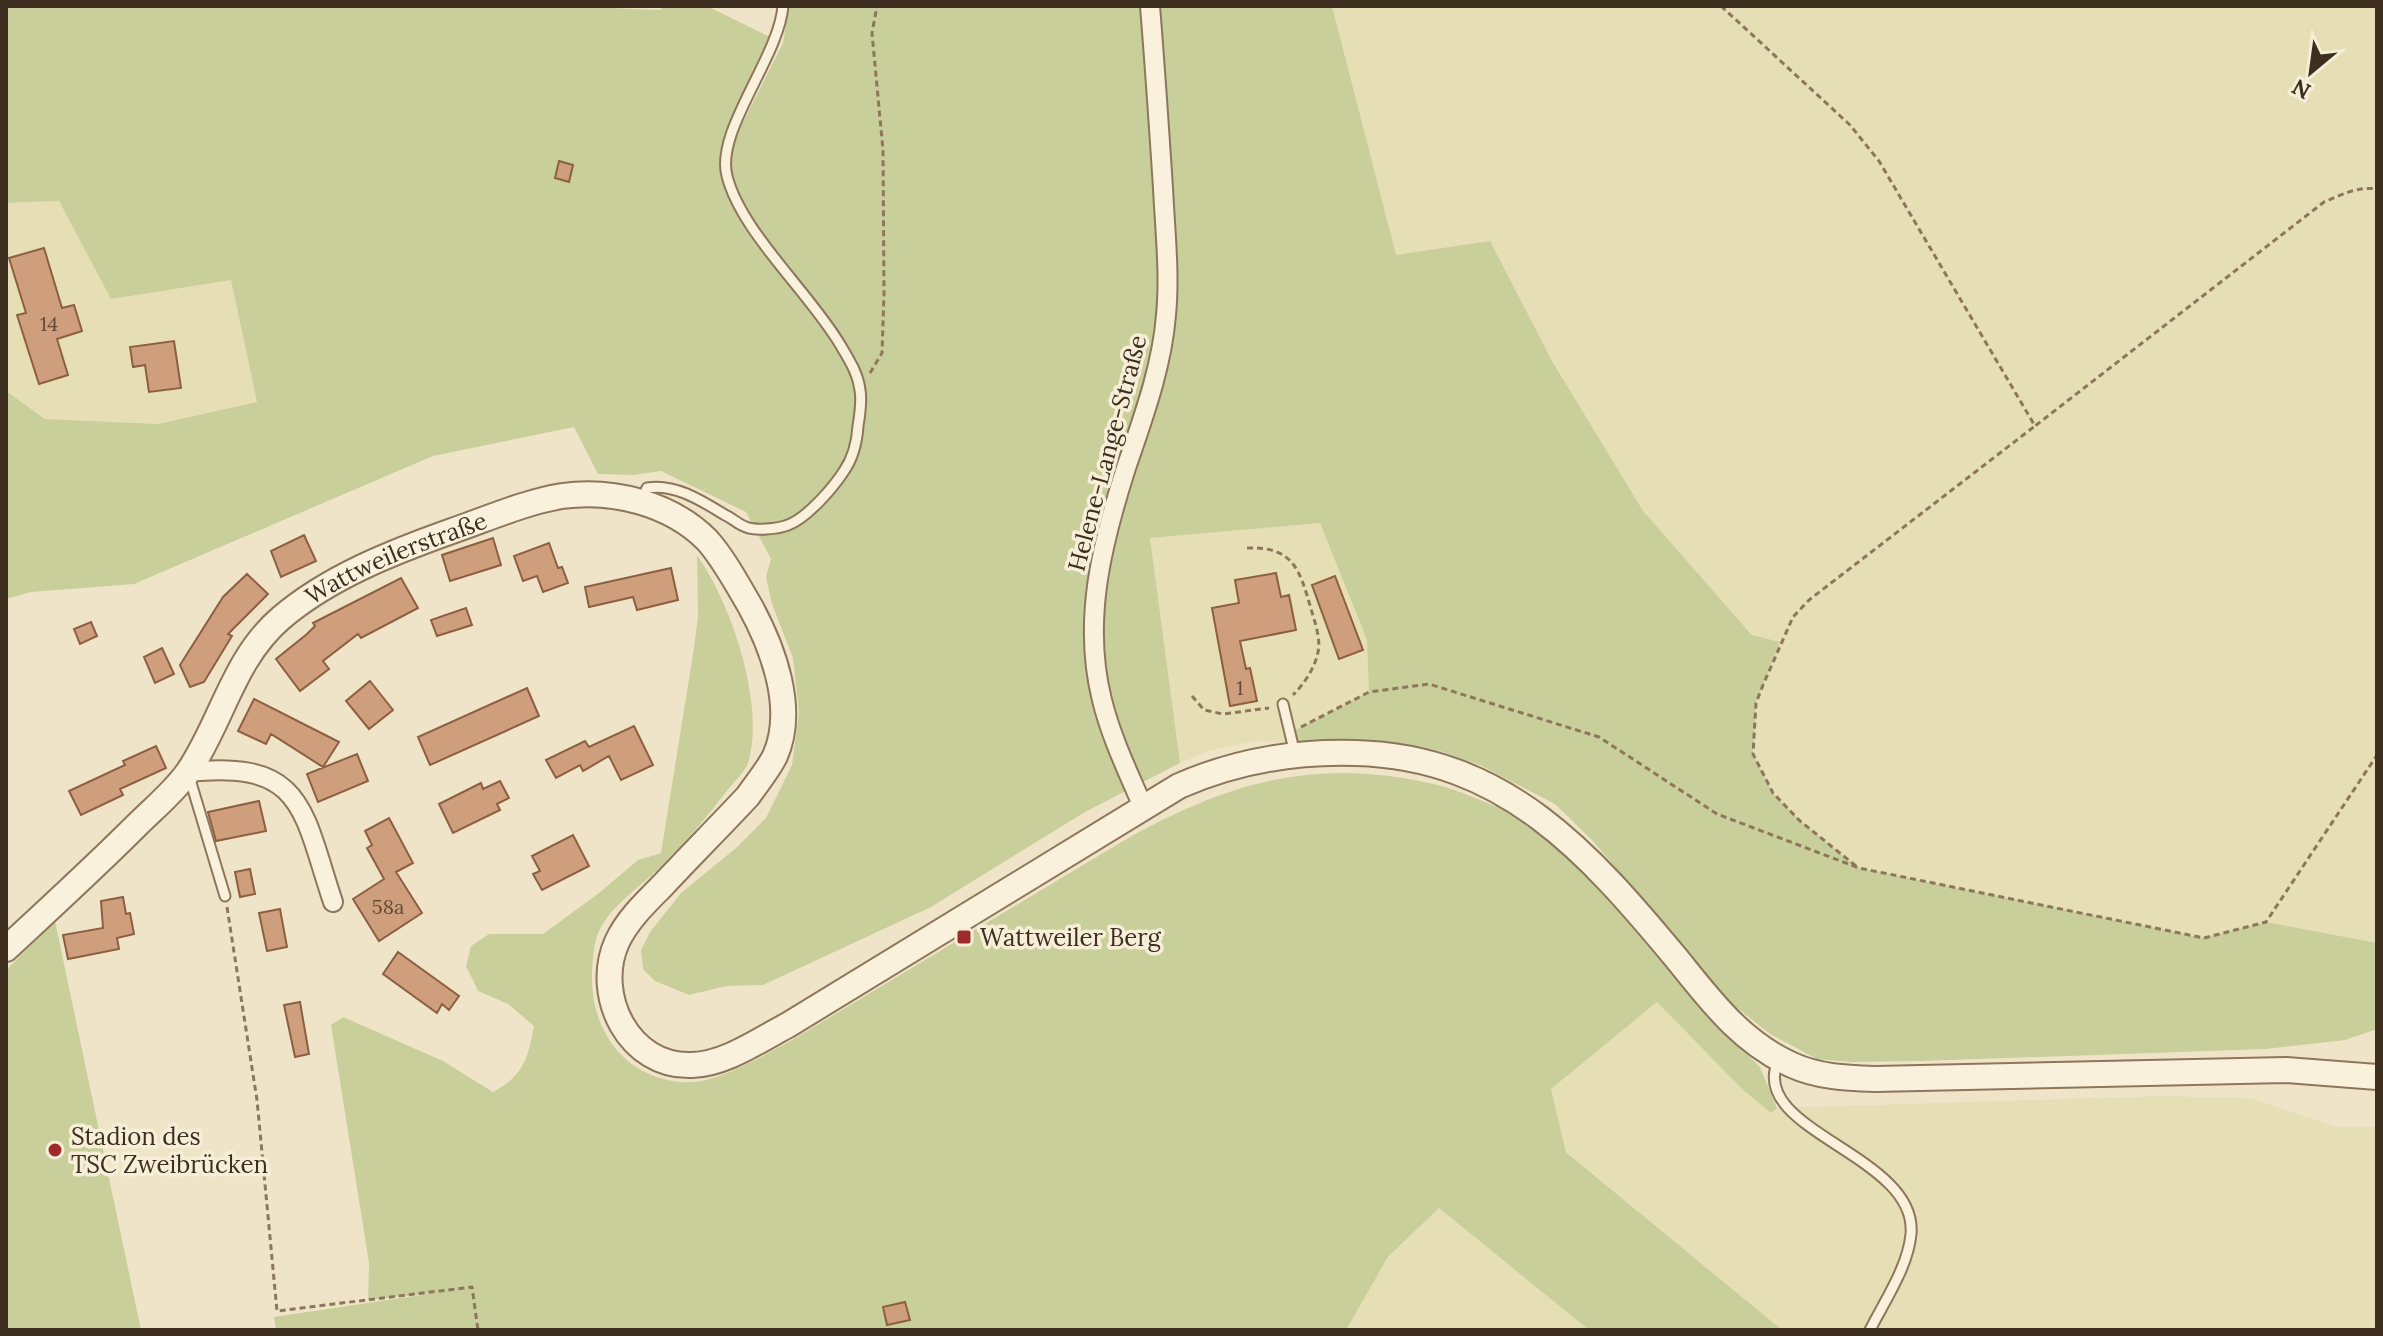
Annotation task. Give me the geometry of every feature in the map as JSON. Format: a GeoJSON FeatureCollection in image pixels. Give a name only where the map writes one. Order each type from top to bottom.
{"type":"FeatureCollection","features":[{"type":"Feature","properties":{"kind":"street","name":"Helene-Lange-Straße"},"geometry":{"type":"LineString","coordinates":[[1143,807],[1112,733],[1102,700],[1095,659],[1093,612],[1108,530],[1154,380],[1167,313],[1165,221],[1150,6]]}},
{"type":"Feature","properties":{"kind":"street","name":"Wattweilerstraße"},"geometry":{"type":"LineString","coordinates":[[6,949],[102,860],[188,772],[256,643],[279,619],[325,588],[421,542],[558,497],[599,494],[641,502],[689,525],[707,541],[723,562],[767,641],[776,665],[782,730],[775,755],[748,796],[643,905],[618,938],[610,957],[607,976],[609,995],[627,1033],[642,1048],[675,1064],[690,1066],[707,1063],[746,1047],[858,983],[1143,807]]}},
{"type":"Feature","properties":{"kind":"street"},"geometry":{"type":"LineString","coordinates":[[1143,807],[1207,774],[1261,759],[1293,743],[1410,758],[1473,778],[1507,795],[1551,825],[1639,914],[1734,1027],[1779,1058],[1806,1070],[1838,1077],[1875,1079],[2286,1070],[2377,1077]]}},
{"type":"Feature","properties":{"kind":"street"},"geometry":{"type":"LineString","coordinates":[[188,772],[242,770],[283,785],[304,814],[333,902]]}},
{"type":"Feature","properties":{"kind":"lane"},"geometry":{"type":"LineString","coordinates":[[641,502],[647,488],[657,486],[678,490],[706,503],[747,528],[788,525],[823,498],[836,483],[849,463],[857,440],[860,390],[854,369],[833,332],[752,226],[736,199],[726,173],[726,149],[767,61],[782,19],[783,6]]}},
{"type":"Feature","properties":{"kind":"lane"},"geometry":{"type":"LineString","coordinates":[[1283,704],[1293,743]]}},
{"type":"Feature","properties":{"kind":"lane"},"geometry":{"type":"LineString","coordinates":[[188,772],[225,896]]}},
{"type":"Feature","properties":{"kind":"lane"},"geometry":{"type":"LineString","coordinates":[[1779,1058],[1774,1080],[1778,1094],[1789,1108],[1805,1123],[1878,1172],[1903,1199],[1909,1213],[1912,1230],[1901,1270],[1870,1330]]}},
{"type":"Feature","properties":{"kind":"path"},"geometry":{"type":"LineString","coordinates":[[860,390],[882,353],[883,150],[872,33],[877,6]]}},
{"type":"Feature","properties":{"kind":"path"},"geometry":{"type":"LineString","coordinates":[[1721,6],[1850,125],[1879,161],[2035,426]]}},
{"type":"Feature","properties":{"kind":"path"},"geometry":{"type":"LineString","coordinates":[[1859,868],[1800,821],[1773,793],[1753,754],[1756,703],[1793,617],[1809,600],[2324,202],[2368,187],[2377,189]]}},
{"type":"Feature","properties":{"kind":"path"},"geometry":{"type":"LineString","coordinates":[[1192,696],[1204,710],[1223,714],[1260,710],[1283,704],[1298,690],[1313,668],[1319,650],[1301,572],[1281,553],[1259,547],[1247,548]]}},
{"type":"Feature","properties":{"kind":"path"},"geometry":{"type":"LineString","coordinates":[[1293,743],[1369,692],[1429,684],[1599,737],[1717,814],[1859,868],[2204,938],[2266,922],[2377,755]]}},
{"type":"Feature","properties":{"kind":"path"},"geometry":{"type":"LineString","coordinates":[[225,896],[257,1100],[277,1311],[472,1287],[478,1330]]}},
{"type":"Feature","properties":{"kind":"shaded area"},"geometry":{"type":"Polygon","coordinates":[[[1332,6],[2377,6],[2377,943],[2266,922],[2204,938],[1859,868],[1800,821],[1773,793],[1753,754],[1756,703],[1780,642],[1753,635],[1643,512],[1552,361],[1490,242],[1396,256],[1332,6]]]}},
{"type":"Feature","properties":{"kind":"shaded area"},"geometry":{"type":"Polygon","coordinates":[[[59,201],[111,299],[231,279],[257,402],[158,424],[45,419],[6,391],[6,203],[59,201]]]}},
{"type":"Feature","properties":{"kind":"shaded area"},"geometry":{"type":"Polygon","coordinates":[[[1320,523],[1367,640],[1369,692],[1291,733],[1292,742],[1255,741],[1208,751],[1180,763],[1150,538],[1320,523]]]}},
{"type":"Feature","properties":{"kind":"shaded area"},"geometry":{"type":"Polygon","coordinates":[[[1657,1002],[1742,1089],[1771,1112],[1777,1108],[2162,1096],[2249,1098],[2336,1127],[2377,1127],[2377,1330],[1782,1330],[1566,1151],[1551,1089],[1657,1002]]]}},
{"type":"Feature","properties":{"kind":"shaded area"},"geometry":{"type":"Polygon","coordinates":[[[1439,1208],[1589,1330],[1346,1330],[1389,1257],[1439,1208]]]}},
{"type":"Feature","properties":{"kind":"green space"},"geometry":{"type":"Polygon","coordinates":[[[6,6],[558,6],[661,10],[663,6],[707,6],[770,37],[725,141],[736,136],[783,43],[789,6],[1332,6],[1396,255],[1490,241],[1552,361],[1643,511],[1752,635],[1780,642],[1756,703],[1753,754],[1773,793],[1800,821],[1859,868],[2204,938],[2266,922],[2377,943],[2377,1029],[2345,1040],[2265,1049],[1921,1061],[1817,1059],[1770,1034],[1736,1007],[1705,975],[1593,841],[1555,804],[1480,765],[1440,751],[1397,743],[1347,740],[1292,742],[1290,733],[1369,692],[1367,640],[1320,523],[1150,538],[1180,763],[1085,812],[931,907],[763,985],[726,986],[689,995],[655,981],[643,969],[641,950],[650,932],[681,893],[736,848],[766,818],[792,765],[799,713],[793,658],[772,604],[766,577],[771,559],[746,512],[661,471],[633,475],[598,474],[574,427],[433,456],[134,584],[31,592],[6,599],[6,391],[45,419],[158,424],[257,402],[231,280],[111,299],[59,201],[6,203],[6,6]]]}},
{"type":"Feature","properties":{"kind":"green space"},"geometry":{"type":"Polygon","coordinates":[[[697,555],[722,600],[742,655],[749,684],[752,739],[748,763],[741,774],[694,832],[614,909],[599,930],[592,972],[597,1012],[613,1045],[641,1070],[659,1078],[693,1082],[735,1070],[787,1043],[1118,844],[1196,805],[1234,791],[1272,780],[1311,774],[1393,776],[1438,785],[1495,806],[1500,802],[1547,835],[1588,876],[1714,1022],[1760,1067],[1777,1108],[1771,1113],[1742,1089],[1657,1002],[1551,1089],[1566,1152],[1782,1330],[1589,1330],[1439,1208],[1388,1257],[1346,1330],[276,1330],[274,1317],[434,1293],[368,1300],[369,1263],[331,1025],[343,1017],[443,1061],[493,1092],[518,1073],[526,1057],[534,1026],[508,1004],[478,991],[466,966],[471,946],[489,934],[543,934],[638,860],[661,853],[698,615],[697,555]]]}},
{"type":"Feature","properties":{"kind":"green space","name":"Stadion des TSC Zweibrücken"},"geometry":{"type":"Polygon","coordinates":[[[55,921],[141,1330],[6,1330],[6,970],[55,921]]]}},
{"type":"Feature","properties":{"kind":"building"},"geometry":{"type":"Polygon","coordinates":[[[559,161],[573,165],[569,182],[555,178],[559,161]]]}},
{"type":"Feature","properties":{"kind":"building"},"geometry":{"type":"Polygon","coordinates":[[[44,248],[62,308],[74,305],[82,331],[57,339],[68,375],[39,384],[17,315],[26,313],[9,258],[44,248]]]}},
{"type":"Feature","properties":{"kind":"building"},"geometry":{"type":"Polygon","coordinates":[[[174,341],[181,388],[149,392],[145,365],[133,367],[130,347],[174,341]]]}},
{"type":"Feature","properties":{"kind":"building"},"geometry":{"type":"Polygon","coordinates":[[[304,535],[316,561],[281,577],[271,551],[304,535]]]}},
{"type":"Feature","properties":{"kind":"building"},"geometry":{"type":"Polygon","coordinates":[[[493,538],[501,565],[450,581],[442,555],[493,538]]]}},
{"type":"Feature","properties":{"kind":"building"},"geometry":{"type":"Polygon","coordinates":[[[549,543],[558,568],[562,567],[568,583],[543,592],[537,576],[523,581],[514,556],[549,543]]]}},
{"type":"Feature","properties":{"kind":"building"},"geometry":{"type":"Polygon","coordinates":[[[671,568],[678,600],[637,610],[633,597],[589,607],[585,587],[671,568]]]}},
{"type":"Feature","properties":{"kind":"building"},"geometry":{"type":"Polygon","coordinates":[[[1276,573],[1281,597],[1289,595],[1296,630],[1240,641],[1257,701],[1230,706],[1212,608],[1239,603],[1235,580],[1276,573]]]}},
{"type":"Feature","properties":{"kind":"building"},"geometry":{"type":"Polygon","coordinates":[[[247,574],[268,594],[228,634],[232,636],[204,682],[190,687],[180,665],[223,597],[247,574]]]}},
{"type":"Feature","properties":{"kind":"building"},"geometry":{"type":"Polygon","coordinates":[[[1335,576],[1363,650],[1339,659],[1312,585],[1335,576]]]}},
{"type":"Feature","properties":{"kind":"building"},"geometry":{"type":"Polygon","coordinates":[[[401,578],[418,608],[361,638],[358,634],[323,661],[329,669],[300,691],[276,659],[307,634],[315,626],[313,623],[401,578]]]}},
{"type":"Feature","properties":{"kind":"building"},"geometry":{"type":"Polygon","coordinates":[[[466,608],[472,625],[437,636],[431,620],[466,608]]]}},
{"type":"Feature","properties":{"kind":"building"},"geometry":{"type":"Polygon","coordinates":[[[91,622],[97,636],[80,644],[74,629],[91,622]]]}},
{"type":"Feature","properties":{"kind":"building"},"geometry":{"type":"Polygon","coordinates":[[[162,648],[174,674],[155,683],[144,657],[162,648]]]}},
{"type":"Feature","properties":{"kind":"building"},"geometry":{"type":"Polygon","coordinates":[[[370,681],[393,710],[369,729],[346,701],[370,681]]]}},
{"type":"Feature","properties":{"kind":"building"},"geometry":{"type":"Polygon","coordinates":[[[527,688],[539,716],[430,765],[418,737],[527,688]]]}},
{"type":"Feature","properties":{"kind":"building"},"geometry":{"type":"Polygon","coordinates":[[[254,699],[339,742],[323,767],[271,734],[266,744],[238,731],[254,699]]]}},
{"type":"Feature","properties":{"kind":"building"},"geometry":{"type":"Polygon","coordinates":[[[634,726],[653,765],[621,780],[609,756],[583,771],[580,765],[556,778],[546,760],[585,741],[589,747],[634,726]]]}},
{"type":"Feature","properties":{"kind":"building"},"geometry":{"type":"Polygon","coordinates":[[[156,746],[166,768],[120,789],[123,795],[81,815],[69,791],[125,765],[123,761],[156,746]]]}},
{"type":"Feature","properties":{"kind":"building"},"geometry":{"type":"Polygon","coordinates":[[[357,754],[368,781],[318,802],[307,774],[357,754]]]}},
{"type":"Feature","properties":{"kind":"building"},"geometry":{"type":"Polygon","coordinates":[[[500,781],[509,798],[497,804],[500,810],[453,833],[439,804],[481,783],[483,789],[500,781]]]}},
{"type":"Feature","properties":{"kind":"building"},"geometry":{"type":"Polygon","coordinates":[[[259,801],[266,831],[216,841],[208,812],[259,801]]]}},
{"type":"Feature","properties":{"kind":"building"},"geometry":{"type":"Polygon","coordinates":[[[389,818],[413,863],[396,872],[422,913],[379,941],[353,899],[384,879],[367,848],[372,845],[365,831],[389,818]]]}},
{"type":"Feature","properties":{"kind":"building"},"geometry":{"type":"Polygon","coordinates":[[[573,835],[589,866],[542,890],[533,874],[540,871],[532,856],[573,835]]]}},
{"type":"Feature","properties":{"kind":"building"},"geometry":{"type":"Polygon","coordinates":[[[250,869],[255,894],[240,897],[235,872],[250,869]]]}},
{"type":"Feature","properties":{"kind":"building"},"geometry":{"type":"Polygon","coordinates":[[[123,897],[134,934],[117,938],[119,949],[68,959],[63,935],[103,928],[101,901],[123,897]]]}},
{"type":"Feature","properties":{"kind":"building"},"geometry":{"type":"Polygon","coordinates":[[[280,909],[287,947],[267,951],[259,913],[280,909]]]}},
{"type":"Feature","properties":{"kind":"building"},"geometry":{"type":"Polygon","coordinates":[[[398,952],[459,996],[449,1010],[442,1004],[437,1013],[383,974],[398,952]]]}},
{"type":"Feature","properties":{"kind":"building"},"geometry":{"type":"Polygon","coordinates":[[[300,1002],[309,1054],[295,1057],[284,1005],[300,1002]]]}},
{"type":"Feature","properties":{"kind":"building"},"geometry":{"type":"Polygon","coordinates":[[[905,1302],[910,1320],[887,1325],[883,1307],[905,1302]]]}},
{"type":"Feature","properties":{"kind":"place","name":"Wattweiler Berg"},"geometry":{"type":"Point","coordinates":[964,937]}},
{"type":"Feature","properties":{"kind":"place","name":"Stadion des TSC Zweibrücken"},"geometry":{"type":"Point","coordinates":[55,1150]}}]}
